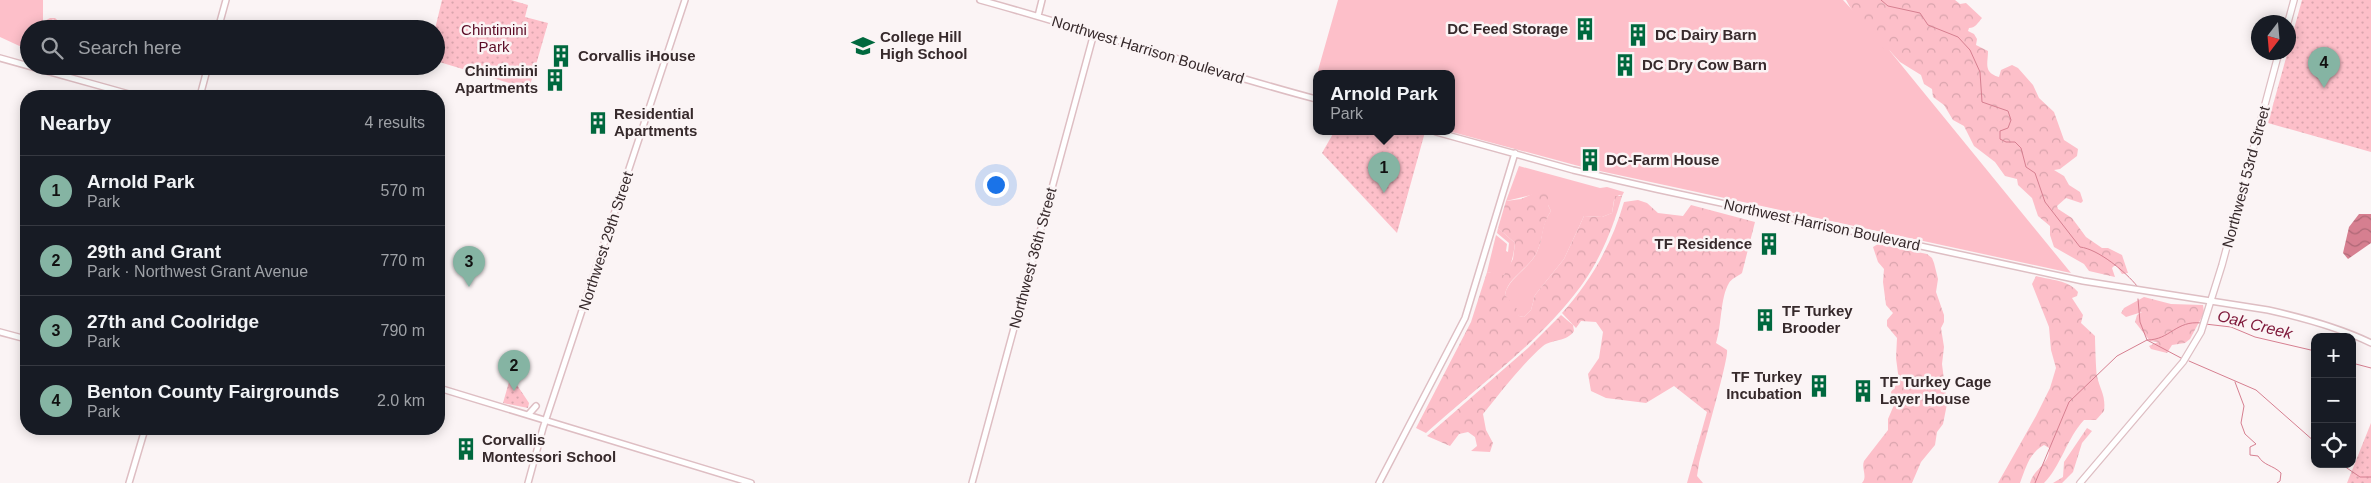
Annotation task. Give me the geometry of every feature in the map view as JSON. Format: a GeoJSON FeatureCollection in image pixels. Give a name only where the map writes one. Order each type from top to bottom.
{"type":"FeatureCollection","features":[{"type":"Feature","properties":{"kind":"main road"},"geometry":{"type":"LineString","coordinates":[[220,20],[226,0]]}},
{"type":"Feature","properties":{"kind":"main road","name":"Northwest 29th Street"},"geometry":{"type":"LineString","coordinates":[[528,483],[546,420],[685,0]]}},
{"type":"Feature","properties":{"kind":"main road","name":"Northwest Harrison Boulevard"},"geometry":{"type":"LineString","coordinates":[[980,0],[1094,33],[1170,58],[1313,98]]}},
{"type":"Feature","properties":{"kind":"main road"},"geometry":{"type":"LineString","coordinates":[[1038,16],[1042,0]]}},
{"type":"Feature","properties":{"kind":"main road"},"geometry":{"type":"LineString","coordinates":[[2290,15],[2294,0]]}},
{"type":"Feature","properties":{"kind":"main road","name":"Northwest 36th Street"},"geometry":{"type":"LineString","coordinates":[[972,483],[1094,33]]}},
{"type":"Feature","properties":{"kind":"main road"},"geometry":{"type":"LineString","coordinates":[[0,58],[20,64]]}},
{"type":"Feature","properties":{"kind":"main road","name":"Northwest 53rd Street"},"geometry":{"type":"LineString","coordinates":[[2080,483],[2183,362],[2201,332],[2212,302],[2277,60]]}},
{"type":"Feature","properties":{"kind":"main road"},"geometry":{"type":"LineString","coordinates":[[61,75],[115,90]]}},
{"type":"Feature","properties":{"kind":"main road"},"geometry":{"type":"LineString","coordinates":[[202,90],[206,75]]}},
{"type":"Feature","properties":{"kind":"main road","name":"Northwest Harrison Boulevard"},"geometry":{"type":"LineString","coordinates":[[1447,135],[1656,189],[2084,281],[2298,316],[2343,330],[2371,343]]}},
{"type":"Feature","properties":{"kind":"main road"},"geometry":{"type":"LineString","coordinates":[[1379,483],[1465,318],[1515,153]]}},
{"type":"Feature","properties":{"kind":"main road"},"geometry":{"type":"LineString","coordinates":[[0,332],[20,337]]}},
{"type":"Feature","properties":{"kind":"main road"},"geometry":{"type":"LineString","coordinates":[[445,390],[751,483]]}},
{"type":"Feature","properties":{"kind":"main road"},"geometry":{"type":"LineString","coordinates":[[528,415],[536,406]]}},
{"type":"Feature","properties":{"kind":"main road"},"geometry":{"type":"LineString","coordinates":[[129,483],[143,435]]}},
{"type":"Feature","properties":{"kind":"green space"},"geometry":{"type":"Polygon","coordinates":[[[0,0],[43,0],[43,20],[20,20],[20,46],[0,37],[0,0]]]}},
{"type":"Feature","properties":{"kind":"green space","name":"Chintimini Park"},"geometry":{"type":"Polygon","coordinates":[[[442,0],[511,0],[528,5],[525,17],[548,23],[529,89],[445,64],[445,20],[437,20],[442,0]]]}},
{"type":"Feature","properties":{"kind":"green space"},"geometry":{"type":"Polygon","coordinates":[[[1338,0],[1843,0],[1885,45],[2071,273],[1586,168],[1455,133],[1455,70],[1318,70],[1338,0]]]}},
{"type":"Feature","properties":{"kind":"green space"},"geometry":{"type":"Polygon","coordinates":[[[1846,0],[1955,0],[1960,4],[1966,3],[1982,18],[1975,26],[1969,28],[1968,31],[1974,34],[1977,39],[1976,45],[1988,51],[1988,70],[1999,77],[2001,70],[2012,65],[2018,68],[2033,85],[2039,98],[2054,112],[2064,140],[2078,149],[2077,156],[2060,169],[2054,170],[2064,176],[2069,185],[2080,192],[2083,201],[2081,203],[2066,198],[2057,206],[2058,209],[2072,218],[2086,237],[2102,248],[2108,248],[2122,255],[2128,273],[2122,274],[2117,266],[2112,268],[2115,277],[2089,271],[2084,264],[2054,247],[2050,235],[2050,226],[2038,216],[2032,198],[2018,185],[2017,179],[2005,176],[1995,162],[1974,146],[1964,126],[1953,120],[1944,105],[1933,97],[1932,89],[1924,84],[1921,75],[1900,62],[1890,51],[1881,47],[1874,34],[1862,28],[1846,0]]]}},
{"type":"Feature","properties":{"kind":"green space"},"geometry":{"type":"Polygon","coordinates":[[[2302,0],[2371,0],[2371,152],[2268,123],[2285,60],[2296,60],[2296,22],[2302,0]]]}},
{"type":"Feature","properties":{"kind":"green space"},"geometry":{"type":"Polygon","coordinates":[[[1332,135],[1424,135],[1397,233],[1322,153],[1332,135]]]}},
{"type":"Feature","properties":{"kind":"green space"},"geometry":{"type":"Polygon","coordinates":[[[1519,166],[1600,188],[1607,187],[1624,192],[1622,196],[1619,195],[1614,200],[1612,213],[1602,217],[1584,216],[1564,259],[1535,295],[1531,310],[1524,317],[1519,316],[1505,295],[1510,284],[1534,258],[1541,242],[1545,222],[1551,211],[1548,205],[1548,193],[1506,201],[1519,166]]]}},
{"type":"Feature","properties":{"kind":"green space"},"geometry":{"type":"Polygon","coordinates":[[[1541,190],[1548,193],[1548,205],[1551,211],[1539,247],[1534,258],[1510,283],[1505,295],[1518,310],[1519,316],[1524,317],[1531,310],[1535,295],[1564,259],[1584,216],[1602,217],[1612,213],[1615,196],[1622,196],[1615,220],[1600,254],[1581,286],[1564,307],[1527,345],[1426,433],[1416,428],[1471,322],[1487,272],[1504,275],[1513,259],[1515,243],[1498,228],[1506,201],[1521,199],[1541,190]]]}},
{"type":"Feature","properties":{"kind":"green space"},"geometry":{"type":"Polygon","coordinates":[[[1638,200],[1647,203],[1658,213],[1683,216],[1691,205],[1755,222],[1742,273],[1730,282],[1724,296],[1716,343],[1727,350],[1727,356],[1699,464],[1697,476],[1703,483],[1687,483],[1707,412],[1674,386],[1646,403],[1606,398],[1591,391],[1588,374],[1599,358],[1603,332],[1596,322],[1581,321],[1576,328],[1562,313],[1591,275],[1607,247],[1624,202],[1638,200]]]}},
{"type":"Feature","properties":{"kind":"green space"},"geometry":{"type":"Polygon","coordinates":[[[1498,228],[1515,243],[1510,266],[1508,271],[1502,276],[1487,272],[1496,235],[1507,244],[1506,251],[1508,252],[1509,243],[1497,233],[1498,228]]]}},
{"type":"Feature","properties":{"kind":"green space"},"geometry":{"type":"Polygon","coordinates":[[[1878,244],[1927,254],[1932,258],[1938,279],[1936,292],[1944,315],[1944,322],[1941,328],[1944,347],[1942,364],[1947,404],[1943,424],[1937,432],[1935,445],[1921,462],[1912,483],[1862,483],[1864,480],[1864,461],[1888,430],[1888,419],[1894,405],[1891,392],[1899,381],[1896,358],[1897,338],[1887,326],[1887,320],[1893,313],[1886,305],[1883,282],[1884,269],[1878,262],[1873,247],[1878,244]]]}},
{"type":"Feature","properties":{"kind":"green space"},"geometry":{"type":"Polygon","coordinates":[[[2036,276],[2070,285],[2078,292],[2077,296],[2072,298],[2083,315],[2081,323],[2095,336],[2097,373],[2103,397],[2104,411],[2096,420],[2084,420],[2078,427],[2055,469],[2044,483],[2030,483],[2049,454],[2049,448],[2044,445],[2031,457],[2020,483],[1998,483],[2036,416],[2050,388],[2056,368],[2051,350],[2049,327],[2032,284],[2036,276]]]}},
{"type":"Feature","properties":{"kind":"green space"},"geometry":{"type":"Polygon","coordinates":[[[2144,297],[2171,304],[2203,305],[2204,313],[2190,339],[2185,343],[2172,345],[2167,353],[2151,349],[2149,346],[2158,342],[2150,341],[2135,322],[2137,315],[2142,312],[2126,317],[2121,313],[2124,308],[2144,297]]]}},
{"type":"Feature","properties":{"kind":"green space"},"geometry":{"type":"Polygon","coordinates":[[[1561,315],[1573,325],[1574,331],[1571,335],[1543,346],[1535,353],[1483,414],[1486,430],[1493,443],[1490,452],[1471,451],[1477,446],[1475,437],[1468,432],[1459,434],[1450,446],[1427,436],[1528,348],[1561,315]]]}},
{"type":"Feature","properties":{"kind":"green space"},"geometry":{"type":"Polygon","coordinates":[[[513,379],[529,403],[528,408],[503,403],[509,382],[513,379]]]}},
{"type":"Feature","properties":{"kind":"green space"},"geometry":{"type":"Polygon","coordinates":[[[2371,423],[2371,483],[2347,483],[2353,468],[2356,468],[2356,460],[2371,423]]]}},
{"type":"Feature","properties":{"kind":"green space"},"geometry":{"type":"Polygon","coordinates":[[[2087,428],[2092,431],[2082,443],[2073,472],[2062,483],[2053,483],[2063,477],[2064,462],[2087,428]]]}},
{"type":"Feature","properties":{"kind":"water"},"geometry":{"type":"Polygon","coordinates":[[[2359,214],[2371,214],[2371,243],[2348,259],[2343,253],[2349,227],[2359,214]]]}},
{"type":"Feature","properties":{"kind":"waterway","name":"Oak Creek"},"geometry":{"type":"LineString","coordinates":[[1881,0],[1888,6],[1920,13],[1928,25],[1958,37],[1970,50],[1980,72],[1982,102],[2008,111],[2011,120],[2008,128],[2000,131],[2000,139],[2006,142],[2015,142],[2021,148],[2026,167],[2035,173],[2045,202],[2080,247],[2095,252],[2111,262],[2137,286]]}},
{"type":"Feature","properties":{"kind":"waterway","name":"Oak Creek"},"geometry":{"type":"LineString","coordinates":[[2138,299],[2140,322],[2147,340],[2162,337],[2185,324],[2201,323]]}},
{"type":"Feature","properties":{"kind":"waterway","name":"Oak Creek"},"geometry":{"type":"LineString","coordinates":[[2205,324],[2231,327],[2255,337],[2311,350]]}},
{"type":"Feature","properties":{"kind":"waterway"},"geometry":{"type":"LineString","coordinates":[[2035,483],[2069,402],[2117,356],[2147,340],[2181,358]]}},
{"type":"Feature","properties":{"kind":"waterway"},"geometry":{"type":"LineString","coordinates":[[2189,361],[2256,390],[2311,438]]}},
{"type":"Feature","properties":{"kind":"waterway","name":"Oak Creek"},"geometry":{"type":"LineString","coordinates":[[2356,364],[2371,368]]}},
{"type":"Feature","properties":{"kind":"waterway"},"geometry":{"type":"LineString","coordinates":[[2235,382],[2244,406],[2241,423],[2245,434],[2256,444],[2250,447],[2250,455],[2258,456],[2263,462],[2281,473],[2280,481],[2277,483]]}},
{"type":"Feature","properties":{"kind":"waterway"},"geometry":{"type":"LineString","coordinates":[[2347,468],[2360,477],[2371,477]]}},
{"type":"Feature","properties":{"kind":"place","name":"DC Feed Storage"},"geometry":{"type":"Point","coordinates":[1585,29]}},
{"type":"Feature","properties":{"kind":"place","name":"DC Dairy Barn"},"geometry":{"type":"Point","coordinates":[1638,35]}},
{"type":"Feature","properties":{"kind":"place","name":"College Hill High School"},"geometry":{"type":"Point","coordinates":[863,46]}},
{"type":"Feature","properties":{"kind":"place","name":"Corvallis iHouse"},"geometry":{"type":"Point","coordinates":[561,56]}},
{"type":"Feature","properties":{"kind":"place","name":"DC Dry Cow Barn"},"geometry":{"type":"Point","coordinates":[1625,65]}},
{"type":"Feature","properties":{"kind":"place","name":"Chintimini Apartments"},"geometry":{"type":"Point","coordinates":[555,80]}},
{"type":"Feature","properties":{"kind":"place","name":"Benton County Fairgrounds"},"geometry":{"type":"Point","coordinates":[2324,88]}},
{"type":"Feature","properties":{"kind":"place","name":"Residential Apartments"},"geometry":{"type":"Point","coordinates":[598,123]}},
{"type":"Feature","properties":{"kind":"place","name":"DC-Farm House"},"geometry":{"type":"Point","coordinates":[1590,160]}},
{"type":"Feature","properties":{"kind":"place","name":"Arnold Park"},"geometry":{"type":"Point","coordinates":[1384,193]}},
{"type":"Feature","properties":{"kind":"place","name":"TF Residence"},"geometry":{"type":"Point","coordinates":[1769,244]}},
{"type":"Feature","properties":{"kind":"place","name":"27th and Coolridge"},"geometry":{"type":"Point","coordinates":[469,287]}},
{"type":"Feature","properties":{"kind":"place","name":"TF Turkey Brooder"},"geometry":{"type":"Point","coordinates":[1765,320]}},
{"type":"Feature","properties":{"kind":"place","name":"TF Turkey Incubation"},"geometry":{"type":"Point","coordinates":[1819,386]}},
{"type":"Feature","properties":{"kind":"place","name":"29th and Grant"},"geometry":{"type":"Point","coordinates":[514,391]}},
{"type":"Feature","properties":{"kind":"place","name":"TF Turkey Cage Layer House"},"geometry":{"type":"Point","coordinates":[1863,391]}},
{"type":"Feature","properties":{"kind":"place","name":"Corvallis Montessori School"},"geometry":{"type":"Point","coordinates":[466,449]}}]}
